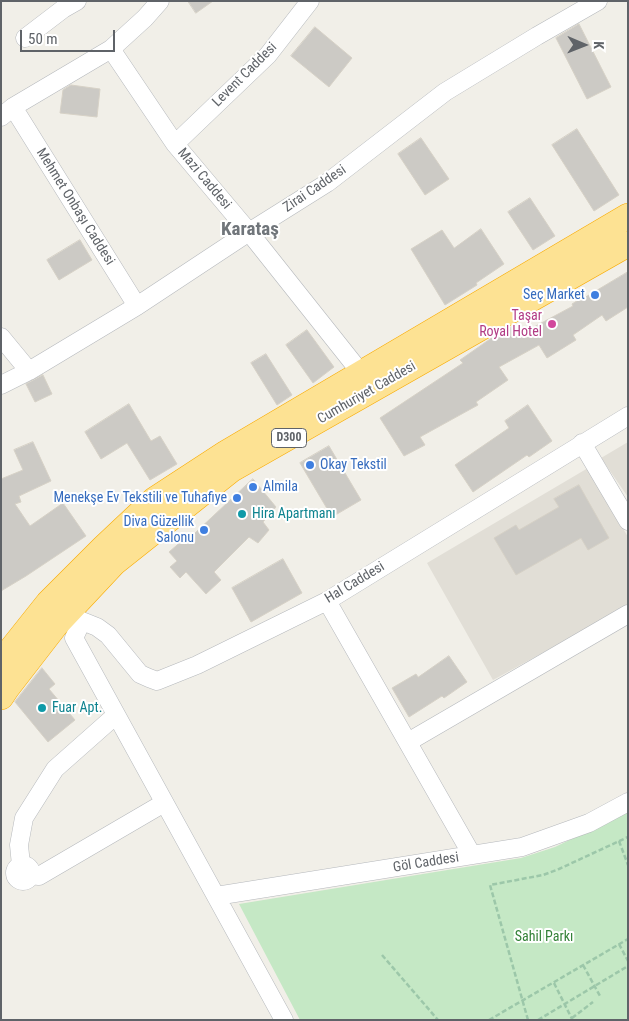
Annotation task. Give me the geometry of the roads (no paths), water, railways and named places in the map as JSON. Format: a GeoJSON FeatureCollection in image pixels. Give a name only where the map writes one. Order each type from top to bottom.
{"type":"FeatureCollection","features":[{"type":"Feature","properties":{"kind":"highway","name":"Cumhuriyet Caddesi"},"geometry":{"type":"LineString","coordinates":[[1,697],[65,612],[104,547],[154,500],[226,453],[628,216]]}},
{"type":"Feature","properties":{"kind":"highway","name":"Cumhuriyet Caddesi"},"geometry":{"type":"LineString","coordinates":[[4,649],[65,612],[114,564],[232,470],[628,244]]}},
{"type":"Feature","properties":{"kind":"street"},"geometry":{"type":"LineString","coordinates":[[25,38],[63,9],[77,1]]}},
{"type":"Feature","properties":{"kind":"street"},"geometry":{"type":"LineString","coordinates":[[7,112],[111,48],[145,18],[160,1]]}},
{"type":"Feature","properties":{"kind":"street","name":"Levent Caddesi"},"geometry":{"type":"LineString","coordinates":[[175,144],[268,55],[310,1]]}},
{"type":"Feature","properties":{"kind":"street","name":"Zirai Caddesi"},"geometry":{"type":"LineString","coordinates":[[1,385],[29,371],[137,306],[327,183],[445,92],[598,1]]}},
{"type":"Feature","properties":{"kind":"street","name":"Mazi Caddesi"},"geometry":{"type":"LineString","coordinates":[[111,48],[175,144],[249,232],[361,373]]}},
{"type":"Feature","properties":{"kind":"street","name":"Mehmet Onbaşı Caddesi"},"geometry":{"type":"LineString","coordinates":[[7,112],[137,306]]}},
{"type":"Feature","properties":{"kind":"street"},"geometry":{"type":"LineString","coordinates":[[1,337],[29,371]]}},
{"type":"Feature","properties":{"kind":"street","name":"Hal Caddesi"},"geometry":{"type":"LineString","coordinates":[[65,612],[97,627],[108,635],[140,674],[158,681],[198,665],[327,600],[628,416]]}},
{"type":"Feature","properties":{"kind":"street"},"geometry":{"type":"LineString","coordinates":[[582,443],[628,521]]}},
{"type":"Feature","properties":{"kind":"street"},"geometry":{"type":"LineString","coordinates":[[327,600],[472,855]]}},
{"type":"Feature","properties":{"kind":"street"},"geometry":{"type":"LineString","coordinates":[[65,612],[74,638],[284,1020]]}},
{"type":"Feature","properties":{"kind":"street"},"geometry":{"type":"LineString","coordinates":[[408,742],[628,614]]}},
{"type":"Feature","properties":{"kind":"street"},"geometry":{"type":"LineString","coordinates":[[116,715],[55,768],[24,818],[19,845],[26,870],[39,876],[164,803]]}},
{"type":"Feature","properties":{"kind":"street","name":"Göl Caddesi"},"geometry":{"type":"LineString","coordinates":[[216,896],[522,847],[589,823],[628,802]]}},
{"type":"Feature","properties":{"kind":"place","name":"Seç Market"},"geometry":{"type":"Point","coordinates":[595,295]}},
{"type":"Feature","properties":{"kind":"place","name":"Taşar Royal Hotel"},"geometry":{"type":"Point","coordinates":[552,324]}},
{"type":"Feature","properties":{"kind":"place","name":"Okay Tekstil"},"geometry":{"type":"Point","coordinates":[310,465]}},
{"type":"Feature","properties":{"kind":"place","name":"Almila"},"geometry":{"type":"Point","coordinates":[253,487]}},
{"type":"Feature","properties":{"kind":"place","name":"Menekşe Ev Tekstili ve Tuhafiye"},"geometry":{"type":"Point","coordinates":[237,498]}},
{"type":"Feature","properties":{"kind":"place","name":"Hira Apartmanı"},"geometry":{"type":"Point","coordinates":[242,514]}},
{"type":"Feature","properties":{"kind":"place","name":"Diva Güzellik Salonu"},"geometry":{"type":"Point","coordinates":[204,530]}},
{"type":"Feature","properties":{"kind":"place","name":"Fuar Apt."},"geometry":{"type":"Point","coordinates":[42,708]}},
{"type":"Feature","properties":{"kind":"district","name":"Karataş"},"geometry":{"type":"Point","coordinates":[250,230]}},
{"type":"Feature","properties":{"kind":"park label","name":"Sahil Parkı"},"geometry":{"type":"Point","coordinates":[544,937]}}]}
